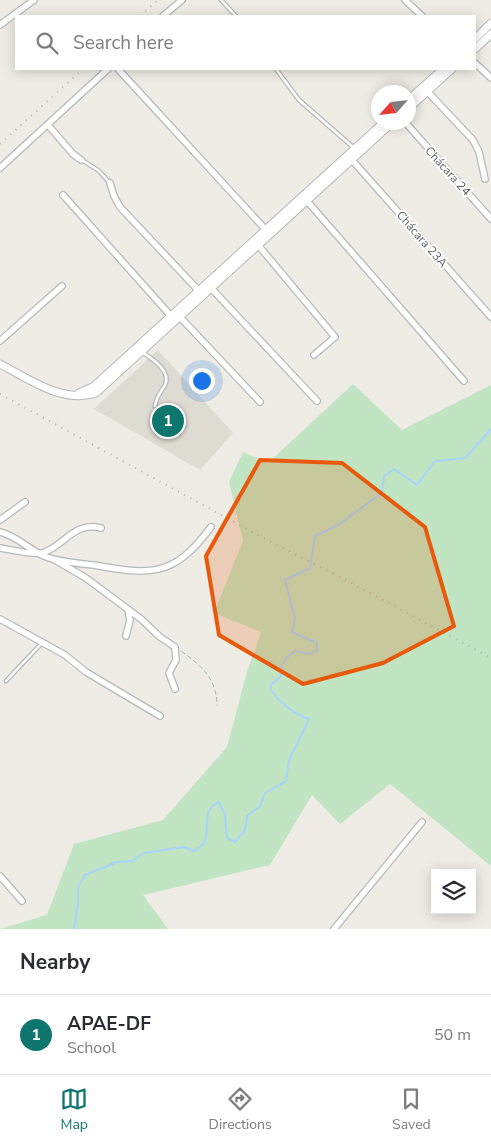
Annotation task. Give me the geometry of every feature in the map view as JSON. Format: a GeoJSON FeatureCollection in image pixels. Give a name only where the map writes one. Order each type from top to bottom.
{"type":"FeatureCollection","features":[{"type":"Feature","properties":{"kind":"street"},"geometry":{"type":"LineString","coordinates":[[0,25],[34,0]]}},
{"type":"Feature","properties":{"kind":"street"},"geometry":{"type":"LineString","coordinates":[[164,15],[182,0]]}},
{"type":"Feature","properties":{"kind":"street"},"geometry":{"type":"LineString","coordinates":[[405,0],[421,15]]}},
{"type":"Feature","properties":{"kind":"street"},"geometry":{"type":"LineString","coordinates":[[476,38],[491,23]]}},
{"type":"Feature","properties":{"kind":"street"},"geometry":{"type":"LineString","coordinates":[[476,47],[491,34]]}},
{"type":"Feature","properties":{"kind":"street"},"geometry":{"type":"LineString","coordinates":[[476,64],[491,78]]}},
{"type":"Feature","properties":{"kind":"street"},"geometry":{"type":"LineString","coordinates":[[0,168],[107,70]]}},
{"type":"Feature","properties":{"kind":"street"},"geometry":{"type":"LineString","coordinates":[[119,70],[266,230]]}},
{"type":"Feature","properties":{"kind":"street"},"geometry":{"type":"LineString","coordinates":[[416,100],[442,70]]}},
{"type":"Feature","properties":{"kind":"street"},"geometry":{"type":"LineString","coordinates":[[416,95],[451,70]]}},
{"type":"Feature","properties":{"kind":"street"},"geometry":{"type":"LineString","coordinates":[[425,89],[473,140],[479,152],[485,179]]}},
{"type":"Feature","properties":{"kind":"street"},"geometry":{"type":"LineString","coordinates":[[48,125],[73,154],[81,160]]}},
{"type":"Feature","properties":{"kind":"street"},"geometry":{"type":"LineString","coordinates":[[74,395],[93,387],[375,130]]}},
{"type":"Feature","properties":{"kind":"street"},"geometry":{"type":"LineString","coordinates":[[0,364],[58,393],[88,396],[96,393],[384,130]]}},
{"type":"Feature","properties":{"kind":"street","name":"Chácara 24"},"geometry":{"type":"LineString","coordinates":[[412,130],[491,219]]}},
{"type":"Feature","properties":{"kind":"street","name":"Chácara 23A"},"geometry":{"type":"LineString","coordinates":[[352,160],[491,318]]}},
{"type":"Feature","properties":{"kind":"street"},"geometry":{"type":"LineString","coordinates":[[110,183],[120,207],[199,291]]}},
{"type":"Feature","properties":{"kind":"street"},"geometry":{"type":"LineString","coordinates":[[63,195],[171,316]]}},
{"type":"Feature","properties":{"kind":"street"},"geometry":{"type":"LineString","coordinates":[[307,202],[464,381]]}},
{"type":"Feature","properties":{"kind":"street"},"geometry":{"type":"LineString","coordinates":[[258,245],[335,337],[314,355]]}},
{"type":"Feature","properties":{"kind":"street"},"geometry":{"type":"LineString","coordinates":[[0,341],[62,286]]}},
{"type":"Feature","properties":{"kind":"street"},"geometry":{"type":"LineString","coordinates":[[212,288],[317,401]]}},
{"type":"Feature","properties":{"kind":"street"},"geometry":{"type":"LineString","coordinates":[[180,317],[260,402]]}},
{"type":"Feature","properties":{"kind":"street"},"geometry":{"type":"LineString","coordinates":[[0,520],[25,502]]}},
{"type":"Feature","properties":{"kind":"street"},"geometry":{"type":"LineString","coordinates":[[40,554],[53,548],[79,529],[93,526],[101,528]]}},
{"type":"Feature","properties":{"kind":"street"},"geometry":{"type":"LineString","coordinates":[[48,557],[115,569],[154,571],[185,557],[201,541],[211,527]]}},
{"type":"Feature","properties":{"kind":"street"},"geometry":{"type":"LineString","coordinates":[[0,532],[19,540],[40,554]]}},
{"type":"Feature","properties":{"kind":"street"},"geometry":{"type":"LineString","coordinates":[[0,548],[48,557],[86,578],[141,619],[160,638],[175,647],[176,660],[169,673],[175,689]]}},
{"type":"Feature","properties":{"kind":"street"},"geometry":{"type":"LineString","coordinates":[[126,636],[130,620],[128,610]]}},
{"type":"Feature","properties":{"kind":"street"},"geometry":{"type":"LineString","coordinates":[[0,619],[65,655],[86,672],[160,716]]}},
{"type":"Feature","properties":{"kind":"street"},"geometry":{"type":"LineString","coordinates":[[334,929],[422,822]]}},
{"type":"Feature","properties":{"kind":"street"},"geometry":{"type":"LineString","coordinates":[[0,876],[22,901]]}},
{"type":"Feature","properties":{"kind":"lane"},"geometry":{"type":"LineString","coordinates":[[220,0],[235,15]]}},
{"type":"Feature","properties":{"kind":"lane"},"geometry":{"type":"LineString","coordinates":[[277,70],[299,100],[355,148]]}},
{"type":"Feature","properties":{"kind":"lane"},"geometry":{"type":"LineString","coordinates":[[81,160],[99,170],[110,183]]}},
{"type":"Feature","properties":{"kind":"lane"},"geometry":{"type":"LineString","coordinates":[[142,352],[162,368],[166,376],[165,384],[154,406]]}},
{"type":"Feature","properties":{"kind":"lane"},"geometry":{"type":"LineString","coordinates":[[6,681],[42,642]]}},
{"type":"Feature","properties":{"kind":"path"},"geometry":{"type":"LineString","coordinates":[[175,647],[200,665],[211,679],[217,694],[217,706]]}},
{"type":"Feature","properties":{"kind":"highlighted area"},"geometry":{"type":"Polygon","coordinates":[[[260,460],[342,463],[425,527],[454,626],[383,663],[303,684],[219,635],[206,556],[260,460]]]}},
{"type":"Feature","properties":{"kind":"shaded area"},"geometry":{"type":"Polygon","coordinates":[[[158,350],[233,433],[200,470],[94,409],[158,350]]]}},
{"type":"Feature","properties":{"kind":"green space"},"geometry":{"type":"Polygon","coordinates":[[[353,384],[402,430],[491,385],[491,866],[390,784],[340,824],[312,795],[270,865],[143,895],[168,929],[0,929],[47,915],[74,844],[163,820],[227,747],[247,672],[261,632],[214,613],[243,541],[229,482],[243,452],[268,463],[353,384]]]}},
{"type":"Feature","properties":{"kind":"waterway"},"geometry":{"type":"LineString","coordinates":[[74,929],[78,904],[78,887],[85,875],[117,862],[132,861],[144,853],[183,847],[194,851],[205,840],[208,812],[219,802],[225,815],[227,838],[235,842],[245,830],[247,816],[260,806],[265,793],[286,781],[289,760],[309,719],[297,714],[283,704],[271,690],[271,685],[281,676],[282,666],[286,658],[295,651],[310,654],[317,650],[317,643],[292,632],[295,618],[285,580],[310,568],[315,536],[338,525],[382,493],[384,476],[394,469],[417,485],[435,461],[465,458],[491,429]]}},
{"type":"Feature","properties":{"kind":"railway"},"geometry":{"type":"LineString","coordinates":[[141,15],[158,0]]}},
{"type":"Feature","properties":{"kind":"railway"},"geometry":{"type":"LineString","coordinates":[[0,144],[82,70]]}},
{"type":"Feature","properties":{"kind":"railway"},"geometry":{"type":"LineString","coordinates":[[0,394],[267,540],[491,658]]}},
{"type":"Feature","properties":{"kind":"place","name":"APAE-DF"},"geometry":{"type":"Point","coordinates":[168,421]}}]}
